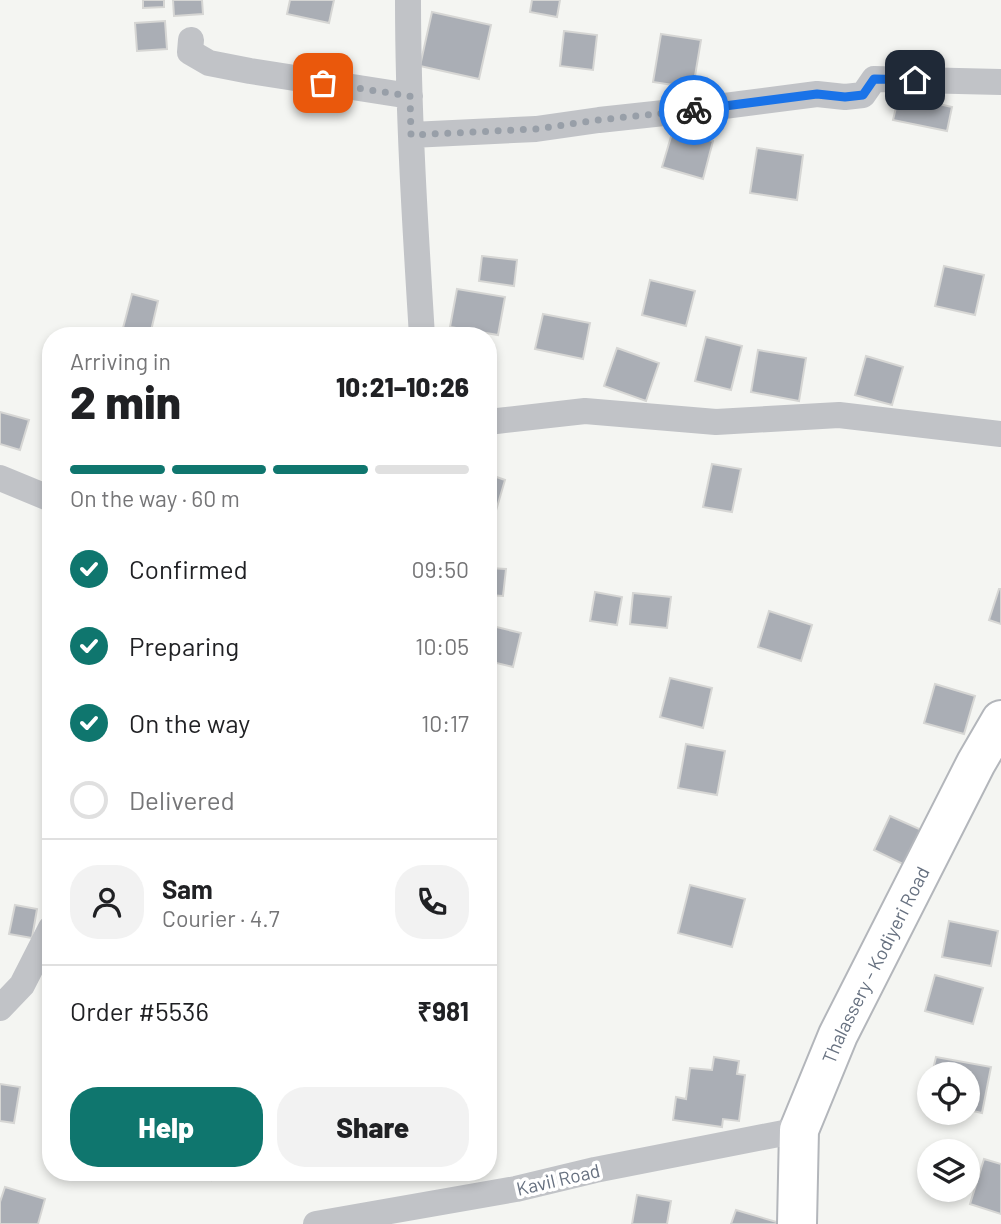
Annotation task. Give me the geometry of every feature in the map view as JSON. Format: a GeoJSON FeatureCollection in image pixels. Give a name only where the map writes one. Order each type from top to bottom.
{"type":"FeatureCollection","features":[{"type":"Feature","properties":{"kind":"main road","name":"Thalassery - Kodiyeri Road"},"geometry":{"type":"LineString","coordinates":[[797,1224],[799,1130],[838,1035],[976,763],[1001,720]]}},
{"type":"Feature","properties":{"kind":"street"},"geometry":{"type":"LineString","coordinates":[[408,0],[411,135],[422,327]]}},
{"type":"Feature","properties":{"kind":"street"},"geometry":{"type":"LineString","coordinates":[[191,40],[190,52],[209,62],[311,82],[410,96]]}},
{"type":"Feature","properties":{"kind":"street"},"geometry":{"type":"LineString","coordinates":[[411,135],[536,129],[817,94],[845,97],[863,95],[874,79],[1001,82]]}},
{"type":"Feature","properties":{"kind":"street"},"geometry":{"type":"LineString","coordinates":[[497,421],[585,411],[716,422],[839,415],[1001,434]]}},
{"type":"Feature","properties":{"kind":"street"},"geometry":{"type":"LineString","coordinates":[[0,478],[42,495]]}},
{"type":"Feature","properties":{"kind":"street"},"geometry":{"type":"LineString","coordinates":[[0,1008],[22,985],[42,946]]}},
{"type":"Feature","properties":{"kind":"street","name":"Kavil Road"},"geometry":{"type":"LineString","coordinates":[[316,1224],[516,1189],[595,1170],[799,1130]]}},
{"type":"Feature","properties":{"kind":"building"},"geometry":{"type":"Polygon","coordinates":[[[143,0],[164,0],[164,7],[143,8],[143,0]]]}},
{"type":"Feature","properties":{"kind":"building"},"geometry":{"type":"Polygon","coordinates":[[[173,0],[202,0],[203,14],[174,16],[173,0]]]}},
{"type":"Feature","properties":{"kind":"building"},"geometry":{"type":"Polygon","coordinates":[[[290,0],[334,0],[329,23],[287,14],[290,0]]]}},
{"type":"Feature","properties":{"kind":"building"},"geometry":{"type":"Polygon","coordinates":[[[532,0],[560,0],[557,17],[530,12],[532,0]]]}},
{"type":"Feature","properties":{"kind":"building"},"geometry":{"type":"Polygon","coordinates":[[[432,12],[491,25],[479,79],[420,66],[432,12]]]}},
{"type":"Feature","properties":{"kind":"building"},"geometry":{"type":"Polygon","coordinates":[[[165,21],[167,49],[137,51],[135,23],[165,21]]]}},
{"type":"Feature","properties":{"kind":"building"},"geometry":{"type":"Polygon","coordinates":[[[564,31],[597,35],[593,70],[560,66],[564,31]]]}},
{"type":"Feature","properties":{"kind":"building"},"geometry":{"type":"Polygon","coordinates":[[[661,34],[701,40],[693,88],[653,82],[661,34]]]}},
{"type":"Feature","properties":{"kind":"building"},"geometry":{"type":"Polygon","coordinates":[[[899,95],[952,107],[947,131],[893,120],[899,95]]]}},
{"type":"Feature","properties":{"kind":"building"},"geometry":{"type":"Polygon","coordinates":[[[673,130],[713,141],[703,179],[662,167],[673,130]]]}},
{"type":"Feature","properties":{"kind":"building"},"geometry":{"type":"Polygon","coordinates":[[[757,148],[803,155],[797,200],[750,193],[757,148]]]}},
{"type":"Feature","properties":{"kind":"building"},"geometry":{"type":"Polygon","coordinates":[[[482,256],[517,260],[514,286],[479,281],[482,256]]]}},
{"type":"Feature","properties":{"kind":"building"},"geometry":{"type":"Polygon","coordinates":[[[944,266],[984,275],[975,315],[935,306],[944,266]]]}},
{"type":"Feature","properties":{"kind":"building"},"geometry":{"type":"Polygon","coordinates":[[[650,280],[695,291],[686,326],[642,315],[650,280]]]}},
{"type":"Feature","properties":{"kind":"building"},"geometry":{"type":"Polygon","coordinates":[[[457,289],[505,297],[498,335],[497,327],[450,327],[457,289]]]}},
{"type":"Feature","properties":{"kind":"building"},"geometry":{"type":"Polygon","coordinates":[[[132,294],[158,301],[152,327],[123,327],[132,294]]]}},
{"type":"Feature","properties":{"kind":"building"},"geometry":{"type":"Polygon","coordinates":[[[543,314],[590,323],[583,359],[535,349],[543,314]]]}},
{"type":"Feature","properties":{"kind":"building"},"geometry":{"type":"Polygon","coordinates":[[[706,337],[742,346],[731,390],[695,381],[706,337]]]}},
{"type":"Feature","properties":{"kind":"building"},"geometry":{"type":"Polygon","coordinates":[[[617,348],[659,363],[646,401],[604,386],[617,348]]]}},
{"type":"Feature","properties":{"kind":"building"},"geometry":{"type":"Polygon","coordinates":[[[758,350],[806,358],[799,401],[751,392],[758,350]]]}},
{"type":"Feature","properties":{"kind":"building"},"geometry":{"type":"Polygon","coordinates":[[[866,356],[903,367],[892,405],[855,395],[866,356]]]}},
{"type":"Feature","properties":{"kind":"building"},"geometry":{"type":"Polygon","coordinates":[[[0,412],[29,420],[20,450],[0,444],[0,412]]]}},
{"type":"Feature","properties":{"kind":"building"},"geometry":{"type":"Polygon","coordinates":[[[712,464],[741,469],[732,512],[703,507],[712,464]]]}},
{"type":"Feature","properties":{"kind":"building"},"geometry":{"type":"Polygon","coordinates":[[[497,477],[505,480],[497,507],[497,477]]]}},
{"type":"Feature","properties":{"kind":"building"},"geometry":{"type":"Polygon","coordinates":[[[497,568],[506,569],[503,596],[497,596],[497,568]]]}},
{"type":"Feature","properties":{"kind":"building"},"geometry":{"type":"Polygon","coordinates":[[[1001,589],[1001,624],[989,620],[1001,589]]]}},
{"type":"Feature","properties":{"kind":"building"},"geometry":{"type":"Polygon","coordinates":[[[595,592],[622,597],[617,625],[590,621],[595,592]]]}},
{"type":"Feature","properties":{"kind":"building"},"geometry":{"type":"Polygon","coordinates":[[[633,593],[671,597],[667,628],[630,624],[633,593]]]}},
{"type":"Feature","properties":{"kind":"building"},"geometry":{"type":"Polygon","coordinates":[[[769,611],[812,625],[801,661],[758,647],[769,611]]]}},
{"type":"Feature","properties":{"kind":"building"},"geometry":{"type":"Polygon","coordinates":[[[497,627],[521,633],[513,667],[497,663],[497,627]]]}},
{"type":"Feature","properties":{"kind":"building"},"geometry":{"type":"Polygon","coordinates":[[[670,678],[712,688],[703,728],[660,717],[670,678]]]}},
{"type":"Feature","properties":{"kind":"building"},"geometry":{"type":"Polygon","coordinates":[[[935,684],[975,696],[964,734],[924,723],[935,684]]]}},
{"type":"Feature","properties":{"kind":"building"},"geometry":{"type":"Polygon","coordinates":[[[686,744],[725,751],[717,795],[678,788],[686,744]]]}},
{"type":"Feature","properties":{"kind":"building"},"geometry":{"type":"Polygon","coordinates":[[[890,816],[926,832],[909,867],[874,850],[890,816]]]}},
{"type":"Feature","properties":{"kind":"building"},"geometry":{"type":"Polygon","coordinates":[[[690,885],[745,899],[732,947],[678,933],[690,885]]]}},
{"type":"Feature","properties":{"kind":"building"},"geometry":{"type":"Polygon","coordinates":[[[15,905],[37,909],[32,938],[9,934],[15,905]]]}},
{"type":"Feature","properties":{"kind":"building"},"geometry":{"type":"Polygon","coordinates":[[[949,921],[998,931],[991,966],[942,957],[949,921]]]}},
{"type":"Feature","properties":{"kind":"building"},"geometry":{"type":"Polygon","coordinates":[[[935,975],[983,988],[973,1024],[925,1011],[935,975]]]}},
{"type":"Feature","properties":{"kind":"building"},"geometry":{"type":"Polygon","coordinates":[[[714,1057],[739,1061],[737,1074],[745,1075],[739,1121],[723,1119],[722,1127],[673,1120],[676,1097],[686,1099],[690,1068],[712,1070],[714,1057]]]}},
{"type":"Feature","properties":{"kind":"building"},"geometry":{"type":"Polygon","coordinates":[[[936,1057],[964,1062],[935,1062],[936,1057]]]}},
{"type":"Feature","properties":{"kind":"building"},"geometry":{"type":"Polygon","coordinates":[[[980,1065],[991,1067],[980,1113],[980,1065]]]}},
{"type":"Feature","properties":{"kind":"building"},"geometry":{"type":"Polygon","coordinates":[[[0,1084],[20,1087],[14,1123],[0,1121],[0,1084]]]}},
{"type":"Feature","properties":{"kind":"building"},"geometry":{"type":"Polygon","coordinates":[[[984,1159],[1001,1164],[1001,1214],[970,1204],[980,1202],[980,1172],[984,1159]]]}},
{"type":"Feature","properties":{"kind":"building"},"geometry":{"type":"Polygon","coordinates":[[[5,1187],[45,1199],[38,1224],[0,1224],[0,1202],[5,1187]]]}},
{"type":"Feature","properties":{"kind":"building"},"geometry":{"type":"Polygon","coordinates":[[[637,1195],[671,1201],[667,1224],[632,1224],[637,1195]]]}},
{"type":"Feature","properties":{"kind":"building"},"geometry":{"type":"Polygon","coordinates":[[[736,1210],[780,1223],[731,1224],[736,1210]]]}},
{"type":"Feature","properties":{"kind":"way so far"},"geometry":{"type":"LineString","coordinates":[[323,83],[410,96],[411,135],[536,129],[694,110]]}},
{"type":"Feature","properties":{"kind":"route"},"geometry":{"type":"LineString","coordinates":[[694,110],[817,94],[845,97],[863,95],[874,79],[915,80]]}}]}
